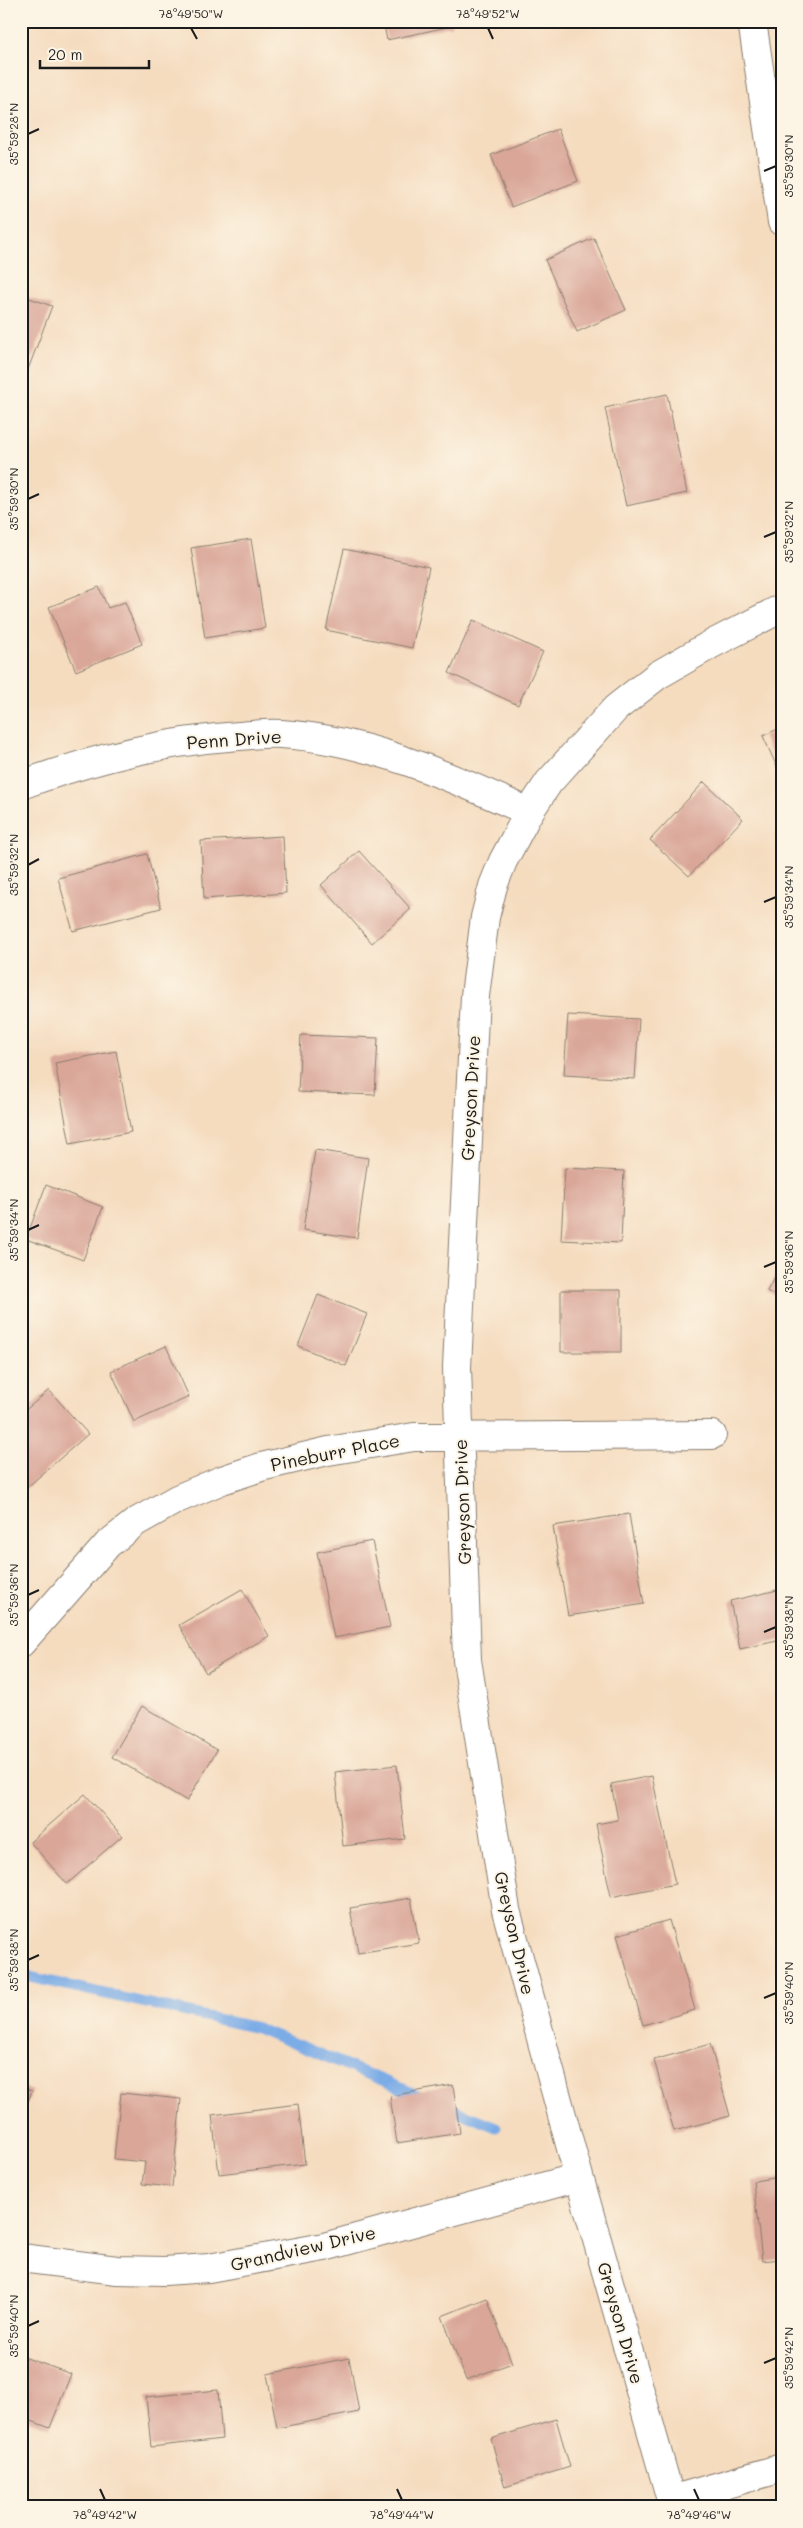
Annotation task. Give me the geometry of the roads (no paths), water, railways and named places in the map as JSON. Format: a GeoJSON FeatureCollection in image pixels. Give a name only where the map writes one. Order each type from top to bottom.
{"type":"FeatureCollection","features":[{"type":"Feature","properties":{"kind":"street"},"geometry":{"type":"LineString","coordinates":[[752,21],[782,222]]}},
{"type":"Feature","properties":{"kind":"street","name":"Greyson Drive"},"geometry":{"type":"LineString","coordinates":[[672,2503],[579,2177],[506,1910],[467,1660],[457,1367],[475,996],[485,917],[493,886],[503,861],[529,812],[549,782],[616,708],[658,675],[710,645],[782,608]]}},
{"type":"Feature","properties":{"kind":"street","name":"Penn Drive"},"geometry":{"type":"LineString","coordinates":[[21,785],[124,752],[205,738],[280,734],[360,747],[465,783],[529,812]]}},
{"type":"Feature","properties":{"kind":"street","name":"Pineburr Place"},"geometry":{"type":"LineString","coordinates":[[21,1643],[108,1544],[136,1522],[177,1499],[222,1480],[261,1467],[328,1451],[414,1437],[460,1435],[712,1435]]}},
{"type":"Feature","properties":{"kind":"street","name":"Grandview Drive"},"geometry":{"type":"LineString","coordinates":[[21,2258],[117,2270],[164,2271],[209,2268],[324,2247],[579,2177]]}},
{"type":"Feature","properties":{"kind":"street"},"geometry":{"type":"LineString","coordinates":[[672,2503],[782,2468]]}},
{"type":"Feature","properties":{"kind":"waterway"},"geometry":{"type":"LineString","coordinates":[[21,1975],[257,2028],[425,2098]]}},
{"type":"Feature","properties":{"kind":"waterway"},"geometry":{"type":"LineString","coordinates":[[442,2105],[496,2127]]}}]}
